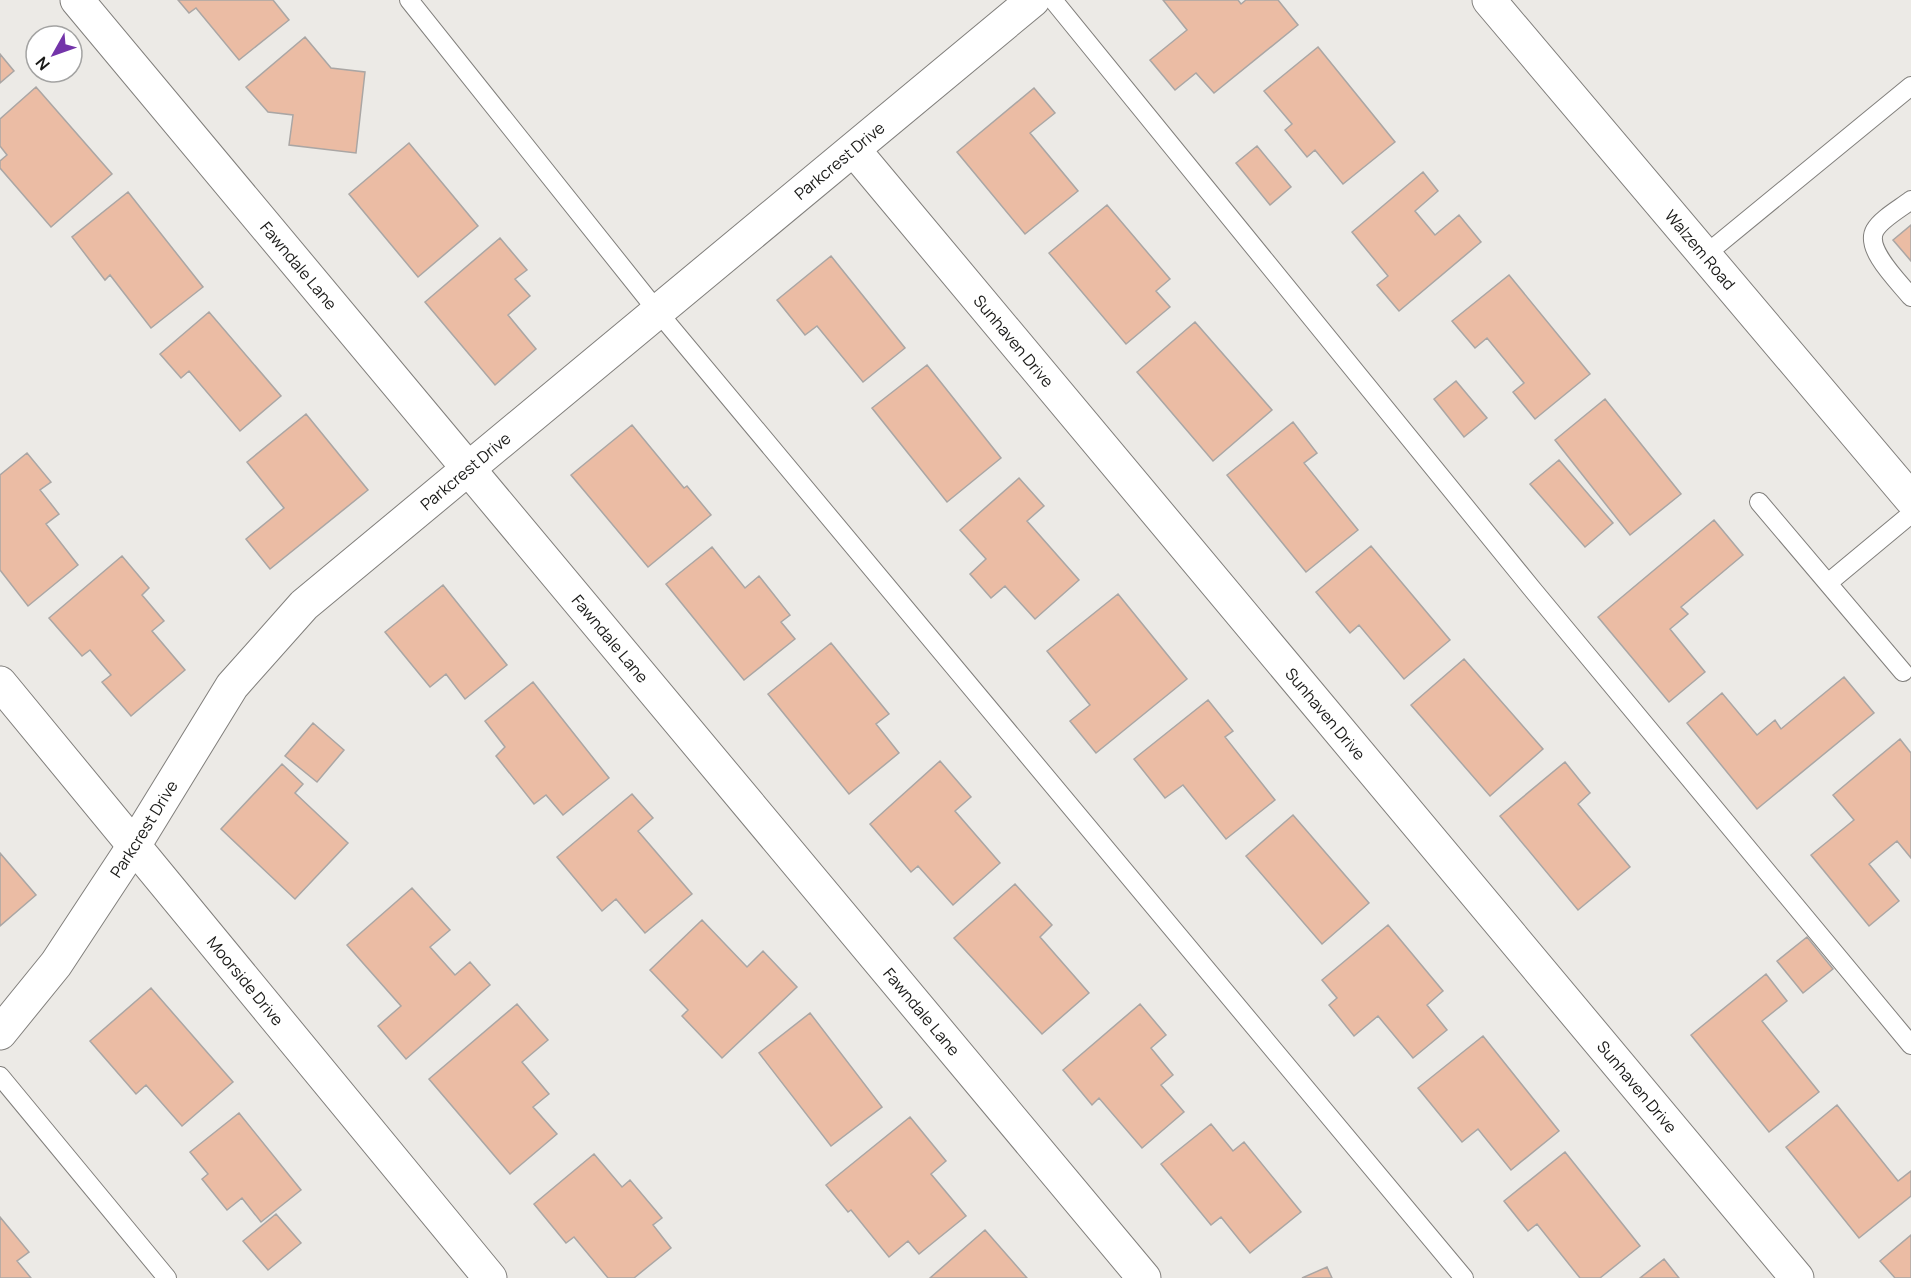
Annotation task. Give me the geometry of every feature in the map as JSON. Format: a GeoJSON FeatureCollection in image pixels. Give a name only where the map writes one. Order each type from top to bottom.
{"type":"FeatureCollection","features":[{"type":"Feature","properties":{"kind":"street","name":"Fawndale Lane"},"geometry":{"type":"LineString","coordinates":[[78,0],[1144,1278]]}},
{"type":"Feature","properties":{"kind":"street","name":"Parkcrest Drive"},"geometry":{"type":"LineString","coordinates":[[0,1033],[56,964],[135,844],[239,678],[304,605],[1033,0]]}},
{"type":"Feature","properties":{"kind":"street","name":"Walzem Road"},"geometry":{"type":"LineString","coordinates":[[1489,0],[1911,499]]}},
{"type":"Feature","properties":{"kind":"street","name":"Sunhaven Drive"},"geometry":{"type":"LineString","coordinates":[[854,150],[1797,1278]]}},
{"type":"Feature","properties":{"kind":"street","name":"Moorside Drive"},"geometry":{"type":"LineString","coordinates":[[0,683],[135,844],[490,1278]]}},
{"type":"Feature","properties":{"kind":"lane"},"geometry":{"type":"LineString","coordinates":[[409,0],[658,312],[1464,1278]]}},
{"type":"Feature","properties":{"kind":"lane"},"geometry":{"type":"LineString","coordinates":[[1053,0],[1533,591],[1911,1045]]}},
{"type":"Feature","properties":{"kind":"lane"},"geometry":{"type":"LineString","coordinates":[[1705,255],[1909,90]]}},
{"type":"Feature","properties":{"kind":"lane"},"geometry":{"type":"LineString","coordinates":[[1911,200],[1875,229],[1872,240],[1876,254],[1911,297]]}},
{"type":"Feature","properties":{"kind":"lane"},"geometry":{"type":"LineString","coordinates":[[1759,502],[1903,672]]}},
{"type":"Feature","properties":{"kind":"lane"},"geometry":{"type":"LineString","coordinates":[[1828,583],[1911,514]]}},
{"type":"Feature","properties":{"kind":"lane"},"geometry":{"type":"LineString","coordinates":[[0,1076],[167,1278]]}},
{"type":"Feature","properties":{"kind":"building"},"geometry":{"type":"Polygon","coordinates":[[[178,0],[273,0],[289,20],[239,60],[196,8],[189,13],[178,0]]]}},
{"type":"Feature","properties":{"kind":"building"},"geometry":{"type":"Polygon","coordinates":[[[1163,0],[1238,0],[1241,4],[1246,0],[1278,0],[1298,25],[1214,93],[1196,73],[1175,90],[1150,60],[1187,30],[1163,0]]]}},
{"type":"Feature","properties":{"kind":"building"},"geometry":{"type":"Polygon","coordinates":[[[305,37],[331,68],[365,72],[356,153],[289,145],[293,115],[268,112],[246,87],[305,37]]]}},
{"type":"Feature","properties":{"kind":"building"},"geometry":{"type":"Polygon","coordinates":[[[1318,47],[1395,142],[1343,184],[1315,150],[1307,157],[1285,130],[1292,124],[1264,91],[1318,47]]]}},
{"type":"Feature","properties":{"kind":"building"},"geometry":{"type":"Polygon","coordinates":[[[0,54],[14,71],[0,83],[0,54]]]}},
{"type":"Feature","properties":{"kind":"building"},"geometry":{"type":"Polygon","coordinates":[[[36,87],[112,174],[51,227],[0,168],[0,161],[7,155],[0,146],[0,119],[36,87]]]}},
{"type":"Feature","properties":{"kind":"building"},"geometry":{"type":"Polygon","coordinates":[[[1034,88],[1055,113],[1030,133],[1078,191],[1025,234],[957,152],[1034,88]]]}},
{"type":"Feature","properties":{"kind":"building"},"geometry":{"type":"Polygon","coordinates":[[[409,143],[478,226],[418,277],[349,194],[409,143]]]}},
{"type":"Feature","properties":{"kind":"building"},"geometry":{"type":"Polygon","coordinates":[[[1257,146],[1291,187],[1270,205],[1236,163],[1257,146]]]}},
{"type":"Feature","properties":{"kind":"building"},"geometry":{"type":"Polygon","coordinates":[[[1423,172],[1438,191],[1415,211],[1435,235],[1459,215],[1481,242],[1399,311],[1377,285],[1388,276],[1352,232],[1423,172]]]}},
{"type":"Feature","properties":{"kind":"building"},"geometry":{"type":"Polygon","coordinates":[[[128,192],[203,287],[151,328],[110,275],[105,280],[72,237],[128,192]]]}},
{"type":"Feature","properties":{"kind":"building"},"geometry":{"type":"Polygon","coordinates":[[[1107,205],[1170,279],[1156,291],[1170,307],[1126,344],[1049,253],[1107,205]]]}},
{"type":"Feature","properties":{"kind":"building"},"geometry":{"type":"Polygon","coordinates":[[[1911,225],[1911,261],[1893,240],[1911,225]]]}},
{"type":"Feature","properties":{"kind":"building"},"geometry":{"type":"Polygon","coordinates":[[[500,238],[527,270],[515,279],[530,296],[508,315],[536,349],[495,385],[425,302],[500,238]]]}},
{"type":"Feature","properties":{"kind":"building"},"geometry":{"type":"Polygon","coordinates":[[[831,256],[905,348],[863,382],[817,326],[805,335],[777,300],[831,256]]]}},
{"type":"Feature","properties":{"kind":"building"},"geometry":{"type":"Polygon","coordinates":[[[1509,275],[1590,374],[1535,419],[1513,392],[1524,383],[1487,338],[1475,348],[1452,321],[1509,275]]]}},
{"type":"Feature","properties":{"kind":"building"},"geometry":{"type":"Polygon","coordinates":[[[209,312],[281,396],[240,431],[189,371],[181,378],[160,354],[209,312]]]}},
{"type":"Feature","properties":{"kind":"building"},"geometry":{"type":"Polygon","coordinates":[[[1195,322],[1272,410],[1213,461],[1137,372],[1195,322]]]}},
{"type":"Feature","properties":{"kind":"building"},"geometry":{"type":"Polygon","coordinates":[[[927,365],[1001,458],[947,502],[872,408],[927,365]]]}},
{"type":"Feature","properties":{"kind":"building"},"geometry":{"type":"Polygon","coordinates":[[[1456,381],[1487,418],[1464,437],[1434,399],[1456,381]]]}},
{"type":"Feature","properties":{"kind":"building"},"geometry":{"type":"Polygon","coordinates":[[[1605,399],[1681,494],[1630,535],[1555,440],[1605,399]]]}},
{"type":"Feature","properties":{"kind":"building"},"geometry":{"type":"Polygon","coordinates":[[[306,414],[368,490],[270,569],[246,539],[284,508],[247,462],[306,414]]]}},
{"type":"Feature","properties":{"kind":"building"},"geometry":{"type":"Polygon","coordinates":[[[1293,422],[1317,453],[1304,463],[1358,530],[1306,572],[1227,475],[1293,422]]]}},
{"type":"Feature","properties":{"kind":"building"},"geometry":{"type":"Polygon","coordinates":[[[632,425],[684,488],[687,486],[711,515],[648,567],[571,475],[632,425]]]}},
{"type":"Feature","properties":{"kind":"building"},"geometry":{"type":"Polygon","coordinates":[[[27,453],[51,482],[40,490],[59,514],[46,524],[78,565],[28,606],[0,570],[0,475],[27,453]]]}},
{"type":"Feature","properties":{"kind":"building"},"geometry":{"type":"Polygon","coordinates":[[[1559,460],[1613,523],[1585,547],[1530,484],[1559,460]]]}},
{"type":"Feature","properties":{"kind":"building"},"geometry":{"type":"Polygon","coordinates":[[[1019,478],[1044,506],[1027,521],[1079,580],[1035,619],[1005,586],[991,598],[970,574],[986,559],[960,530],[1019,478]]]}},
{"type":"Feature","properties":{"kind":"building"},"geometry":{"type":"Polygon","coordinates":[[[1714,520],[1743,555],[1681,607],[1688,614],[1670,629],[1705,672],[1669,702],[1598,617],[1714,520]]]}},
{"type":"Feature","properties":{"kind":"building"},"geometry":{"type":"Polygon","coordinates":[[[1371,546],[1450,640],[1404,679],[1359,625],[1350,633],[1316,592],[1371,546]]]}},
{"type":"Feature","properties":{"kind":"building"},"geometry":{"type":"Polygon","coordinates":[[[712,547],[745,588],[759,576],[790,615],[781,622],[795,639],[744,680],[666,584],[712,547]]]}},
{"type":"Feature","properties":{"kind":"building"},"geometry":{"type":"Polygon","coordinates":[[[122,556],[149,588],[142,595],[164,621],[152,631],[185,670],[131,716],[102,682],[111,675],[90,650],[82,656],[49,618],[122,556]]]}},
{"type":"Feature","properties":{"kind":"building"},"geometry":{"type":"Polygon","coordinates":[[[443,585],[507,665],[465,699],[446,674],[430,687],[385,632],[443,585]]]}},
{"type":"Feature","properties":{"kind":"building"},"geometry":{"type":"Polygon","coordinates":[[[1118,594],[1187,679],[1096,753],[1070,721],[1090,705],[1047,651],[1118,594]]]}},
{"type":"Feature","properties":{"kind":"building"},"geometry":{"type":"Polygon","coordinates":[[[831,643],[889,714],[876,724],[899,753],[849,794],[768,694],[831,643]]]}},
{"type":"Feature","properties":{"kind":"building"},"geometry":{"type":"Polygon","coordinates":[[[1464,659],[1543,749],[1490,796],[1411,705],[1464,659]]]}},
{"type":"Feature","properties":{"kind":"building"},"geometry":{"type":"Polygon","coordinates":[[[1844,677],[1874,713],[1757,809],[1687,723],[1722,693],[1757,735],[1775,720],[1781,729],[1844,677]]]}},
{"type":"Feature","properties":{"kind":"building"},"geometry":{"type":"Polygon","coordinates":[[[533,682],[609,778],[563,815],[546,795],[534,804],[496,756],[505,747],[485,721],[533,682]]]}},
{"type":"Feature","properties":{"kind":"building"},"geometry":{"type":"Polygon","coordinates":[[[1208,700],[1233,731],[1225,737],[1275,800],[1226,839],[1183,785],[1165,798],[1134,759],[1208,700]]]}},
{"type":"Feature","properties":{"kind":"building"},"geometry":{"type":"Polygon","coordinates":[[[313,723],[344,750],[317,782],[285,756],[313,723]]]}},
{"type":"Feature","properties":{"kind":"building"},"geometry":{"type":"Polygon","coordinates":[[[1900,739],[1911,753],[1911,858],[1897,841],[1869,864],[1899,901],[1869,926],[1811,855],[1854,820],[1833,795],[1900,739]]]}},
{"type":"Feature","properties":{"kind":"building"},"geometry":{"type":"Polygon","coordinates":[[[940,761],[971,797],[955,811],[1000,863],[953,905],[918,866],[911,872],[870,824],[940,761]]]}},
{"type":"Feature","properties":{"kind":"building"},"geometry":{"type":"Polygon","coordinates":[[[1565,762],[1590,793],[1578,804],[1630,867],[1578,910],[1500,816],[1565,762]]]}},
{"type":"Feature","properties":{"kind":"building"},"geometry":{"type":"Polygon","coordinates":[[[282,764],[303,784],[295,793],[348,843],[295,899],[221,829],[282,764]]]}},
{"type":"Feature","properties":{"kind":"building"},"geometry":{"type":"Polygon","coordinates":[[[632,794],[653,818],[638,831],[692,894],[645,933],[616,899],[602,911],[557,857],[632,794]]]}},
{"type":"Feature","properties":{"kind":"building"},"geometry":{"type":"Polygon","coordinates":[[[1293,815],[1369,903],[1322,944],[1246,856],[1293,815]]]}},
{"type":"Feature","properties":{"kind":"building"},"geometry":{"type":"Polygon","coordinates":[[[0,853],[36,895],[0,926],[0,853]]]}},
{"type":"Feature","properties":{"kind":"building"},"geometry":{"type":"Polygon","coordinates":[[[1015,884],[1052,925],[1040,937],[1089,993],[1042,1034],[954,938],[1015,884]]]}},
{"type":"Feature","properties":{"kind":"building"},"geometry":{"type":"Polygon","coordinates":[[[412,888],[450,930],[430,947],[455,975],[470,962],[490,985],[406,1059],[378,1026],[401,1006],[347,945],[412,888]]]}},
{"type":"Feature","properties":{"kind":"building"},"geometry":{"type":"Polygon","coordinates":[[[702,920],[747,967],[763,951],[797,987],[722,1058],[682,1016],[688,1010],[650,970],[702,920]]]}},
{"type":"Feature","properties":{"kind":"building"},"geometry":{"type":"Polygon","coordinates":[[[1388,925],[1443,991],[1427,1005],[1447,1030],[1413,1058],[1378,1016],[1354,1036],[1329,1005],[1337,998],[1322,980],[1388,925]]]}},
{"type":"Feature","properties":{"kind":"building"},"geometry":{"type":"Polygon","coordinates":[[[1807,937],[1833,969],[1803,993],[1777,961],[1807,937]]]}},
{"type":"Feature","properties":{"kind":"building"},"geometry":{"type":"Polygon","coordinates":[[[1766,974],[1787,1001],[1762,1021],[1819,1092],[1769,1132],[1691,1035],[1766,974]]]}},
{"type":"Feature","properties":{"kind":"building"},"geometry":{"type":"Polygon","coordinates":[[[151,988],[233,1082],[182,1126],[146,1085],[136,1094],[90,1041],[151,988]]]}},
{"type":"Feature","properties":{"kind":"building"},"geometry":{"type":"Polygon","coordinates":[[[517,1004],[548,1040],[522,1062],[549,1094],[533,1107],[557,1134],[510,1174],[429,1079],[517,1004]]]}},
{"type":"Feature","properties":{"kind":"building"},"geometry":{"type":"Polygon","coordinates":[[[1140,1004],[1166,1035],[1151,1048],[1173,1075],[1161,1085],[1184,1112],[1142,1148],[1099,1098],[1092,1105],[1063,1070],[1140,1004]]]}},
{"type":"Feature","properties":{"kind":"building"},"geometry":{"type":"Polygon","coordinates":[[[810,1013],[882,1107],[831,1146],[759,1053],[810,1013]]]}},
{"type":"Feature","properties":{"kind":"building"},"geometry":{"type":"Polygon","coordinates":[[[1483,1036],[1559,1131],[1511,1170],[1478,1129],[1462,1142],[1418,1088],[1483,1036]]]}},
{"type":"Feature","properties":{"kind":"building"},"geometry":{"type":"Polygon","coordinates":[[[1837,1105],[1898,1181],[1911,1171],[1911,1196],[1859,1238],[1786,1147],[1837,1105]]]}},
{"type":"Feature","properties":{"kind":"building"},"geometry":{"type":"Polygon","coordinates":[[[239,1113],[301,1190],[261,1222],[242,1198],[227,1210],[202,1179],[208,1174],[190,1152],[239,1113]]]}},
{"type":"Feature","properties":{"kind":"building"},"geometry":{"type":"Polygon","coordinates":[[[910,1117],[946,1161],[931,1174],[966,1216],[919,1254],[908,1241],[889,1257],[851,1210],[848,1212],[826,1185],[910,1117]]]}},
{"type":"Feature","properties":{"kind":"building"},"geometry":{"type":"Polygon","coordinates":[[[1211,1124],[1233,1151],[1244,1142],[1301,1212],[1250,1253],[1221,1217],[1211,1225],[1161,1164],[1211,1124]]]}},
{"type":"Feature","properties":{"kind":"building"},"geometry":{"type":"Polygon","coordinates":[[[1565,1152],[1640,1246],[1600,1278],[1580,1278],[1537,1224],[1528,1231],[1504,1201],[1565,1152]]]}},
{"type":"Feature","properties":{"kind":"building"},"geometry":{"type":"Polygon","coordinates":[[[594,1154],[622,1187],[630,1180],[662,1218],[653,1225],[671,1248],[634,1278],[608,1278],[574,1237],[566,1243],[534,1204],[594,1154]]]}},
{"type":"Feature","properties":{"kind":"building"},"geometry":{"type":"Polygon","coordinates":[[[276,1214],[301,1243],[268,1270],[243,1241],[276,1214]]]}},
{"type":"Feature","properties":{"kind":"building"},"geometry":{"type":"Polygon","coordinates":[[[0,1217],[29,1252],[17,1261],[31,1278],[0,1278],[0,1217]]]}},
{"type":"Feature","properties":{"kind":"building"},"geometry":{"type":"Polygon","coordinates":[[[985,1230],[1027,1278],[930,1278],[985,1230]]]}},
{"type":"Feature","properties":{"kind":"building"},"geometry":{"type":"Polygon","coordinates":[[[1911,1235],[1911,1278],[1895,1278],[1880,1261],[1911,1235]]]}},
{"type":"Feature","properties":{"kind":"building"},"geometry":{"type":"Polygon","coordinates":[[[1664,1259],[1679,1278],[1640,1278],[1664,1259]]]}},
{"type":"Feature","properties":{"kind":"building"},"geometry":{"type":"Polygon","coordinates":[[[1327,1267],[1332,1278],[1302,1278],[1327,1267]]]}}]}
